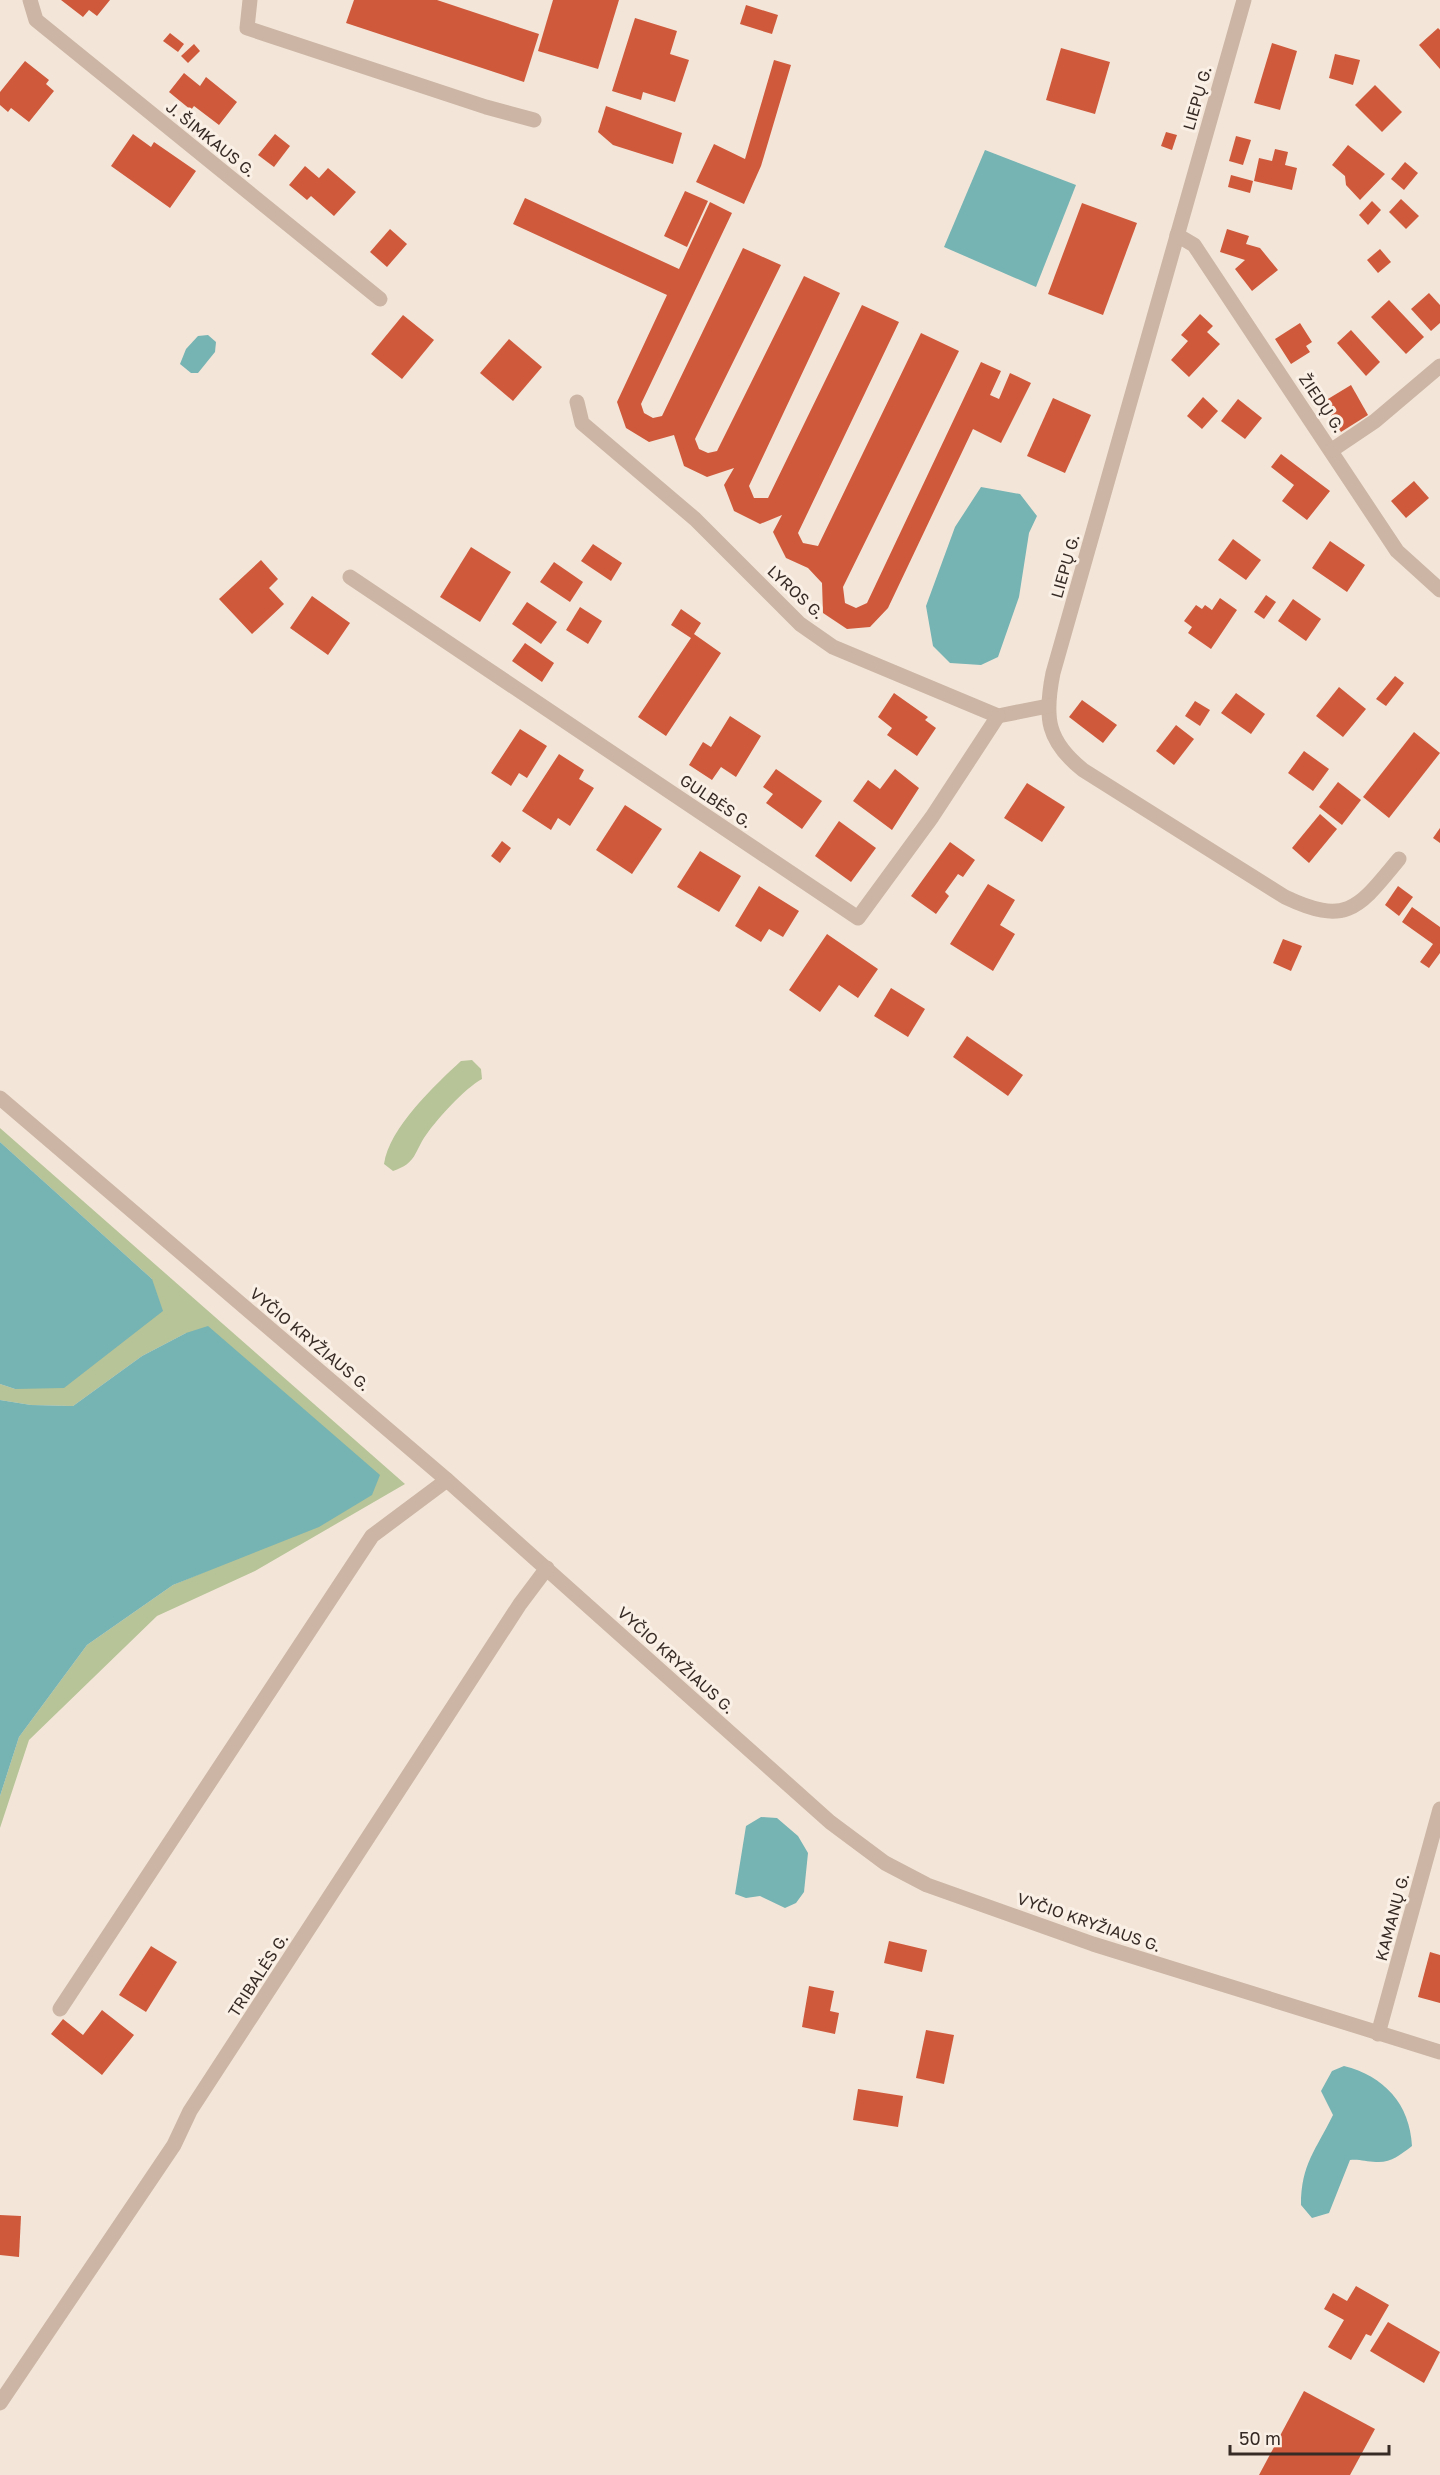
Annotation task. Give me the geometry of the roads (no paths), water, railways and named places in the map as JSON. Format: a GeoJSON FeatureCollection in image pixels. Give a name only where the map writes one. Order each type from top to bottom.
{"type":"FeatureCollection","features":[{"type":"Feature","properties":{"kind":"street","name":"J. ŠIMKAUS G."},"geometry":{"type":"LineString","coordinates":[[30,0],[36,20],[380,299]]}},
{"type":"Feature","properties":{"kind":"street"},"geometry":{"type":"LineString","coordinates":[[250,0],[247,28],[486,107],[534,120]]}},
{"type":"Feature","properties":{"kind":"street","name":"LIEPŲ G."},"geometry":{"type":"LineString","coordinates":[[1244,0],[1053,673],[1048,706],[1049,723],[1054,740],[1065,755],[1083,771],[1285,897],[1311,909],[1336,911],[1355,907],[1368,896],[1399,860]]}},
{"type":"Feature","properties":{"kind":"street","name":"ŽIEDŲ G."},"geometry":{"type":"LineString","coordinates":[[1177,235],[1194,245],[1397,551],[1440,590]]}},
{"type":"Feature","properties":{"kind":"street"},"geometry":{"type":"LineString","coordinates":[[1332,450],[1375,421],[1440,366]]}},
{"type":"Feature","properties":{"kind":"street","name":"LYROS G."},"geometry":{"type":"LineString","coordinates":[[576,402],[582,423],[695,519],[801,624],[833,646],[998,716]]}},
{"type":"Feature","properties":{"kind":"street","name":"GULBĖS G."},"geometry":{"type":"LineString","coordinates":[[350,577],[858,918],[932,817],[998,716]]}},
{"type":"Feature","properties":{"kind":"street"},"geometry":{"type":"LineString","coordinates":[[998,716],[1048,706]]}},
{"type":"Feature","properties":{"kind":"street","name":"VYČIO KRYŽIAUS G."},"geometry":{"type":"LineString","coordinates":[[0,1098],[447,1480],[830,1822],[885,1863],[927,1885],[1093,1944],[1440,2052]]}},
{"type":"Feature","properties":{"kind":"street"},"geometry":{"type":"LineString","coordinates":[[60,2009],[372,1536],[447,1480]]}},
{"type":"Feature","properties":{"kind":"street","name":"TRIBALĖS G."},"geometry":{"type":"LineString","coordinates":[[0,2403],[174,2145],[190,2110],[519,1604],[547,1568]]}},
{"type":"Feature","properties":{"kind":"street","name":"KAMANŲ G."},"geometry":{"type":"LineString","coordinates":[[1378,2034],[1440,1809]]}},
{"type":"Feature","properties":{"kind":"water"},"geometry":{"type":"Polygon","coordinates":[[[985,150],[1076,185],[1036,287],[944,247],[985,150]]]}},
{"type":"Feature","properties":{"kind":"water"},"geometry":{"type":"Polygon","coordinates":[[[208,335],[216,342],[215,352],[198,373],[191,373],[180,364],[186,349],[198,336],[208,335]]]}},
{"type":"Feature","properties":{"kind":"water"},"geometry":{"type":"Polygon","coordinates":[[[981,487],[1020,494],[1037,516],[1029,533],[1019,597],[998,657],[981,665],[950,663],[933,646],[926,606],[955,527],[981,487]]]}},
{"type":"Feature","properties":{"kind":"water"},"geometry":{"type":"Polygon","coordinates":[[[0,1142],[152,1279],[163,1311],[64,1388],[15,1389],[0,1384],[0,1142]]]}},
{"type":"Feature","properties":{"kind":"water"},"geometry":{"type":"Polygon","coordinates":[[[208,1326],[380,1475],[372,1495],[319,1527],[173,1585],[87,1645],[19,1737],[0,1796],[0,1400],[31,1405],[73,1406],[142,1356],[186,1333],[208,1326]]]}},
{"type":"Feature","properties":{"kind":"water"},"geometry":{"type":"Polygon","coordinates":[[[761,1817],[777,1818],[798,1836],[808,1853],[804,1892],[796,1903],[785,1908],[760,1896],[746,1898],[735,1894],[746,1826],[761,1817]]]}},
{"type":"Feature","properties":{"kind":"water"},"geometry":{"type":"Polygon","coordinates":[[[1344,2066],[1371,2077],[1392,2094],[1406,2117],[1412,2146],[1395,2158],[1386,2161],[1350,2160],[1329,2213],[1312,2218],[1301,2205],[1304,2179],[1311,2158],[1333,2115],[1321,2091],[1332,2071],[1344,2066]]]}}]}
